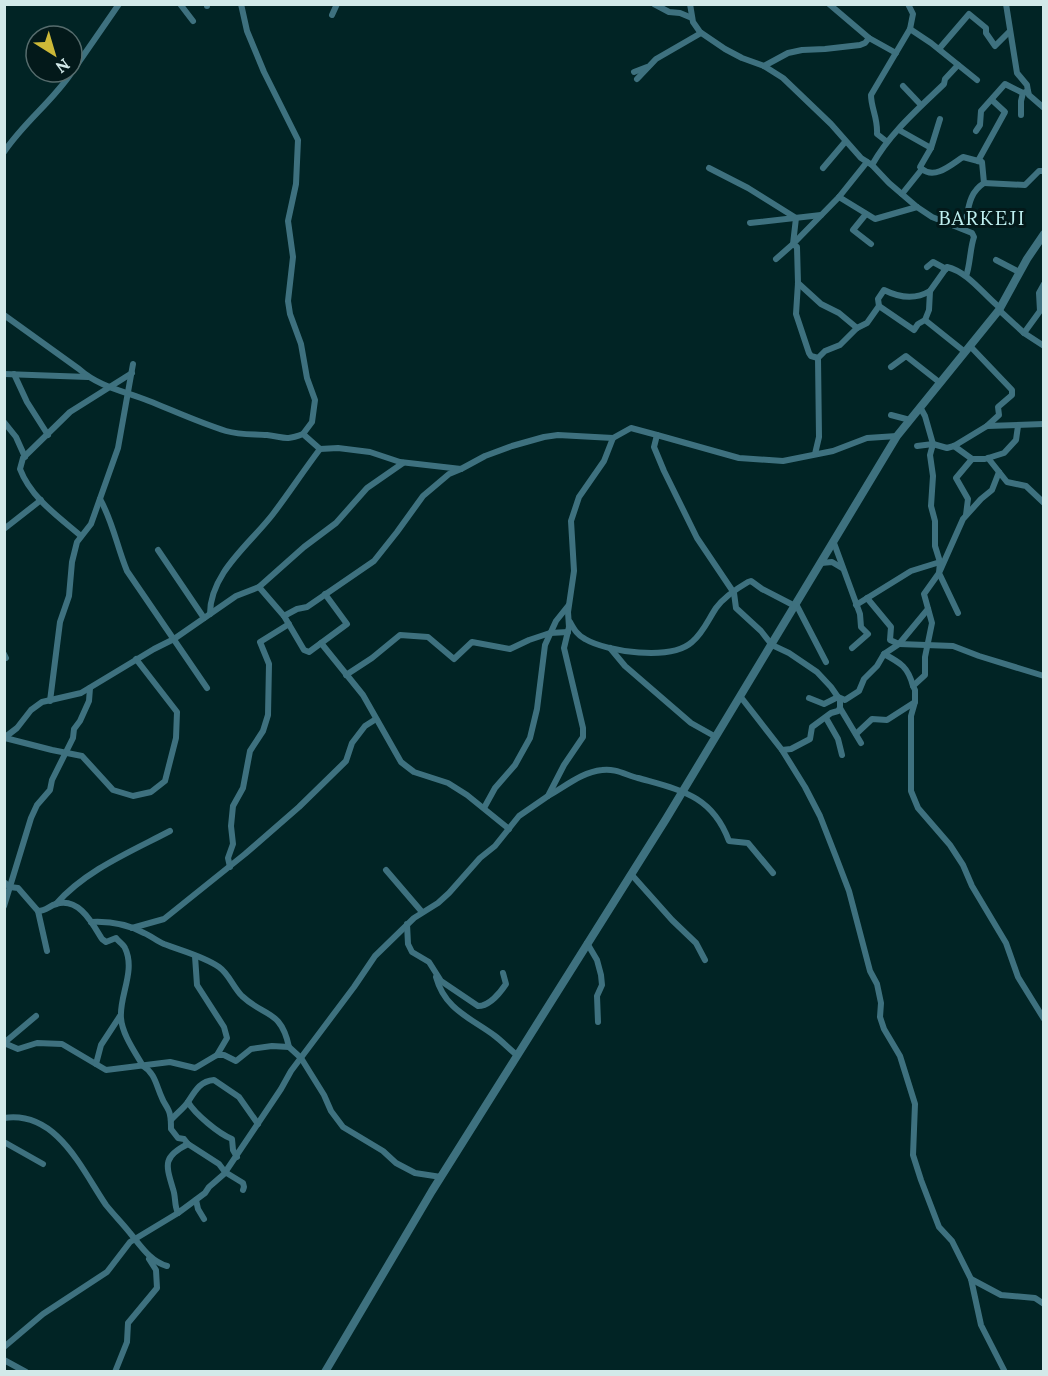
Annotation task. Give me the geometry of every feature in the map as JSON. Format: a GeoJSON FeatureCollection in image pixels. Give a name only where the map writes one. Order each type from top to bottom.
{"type":"FeatureCollection","features":[{"type":"Feature","properties":{"kind":"street"},"geometry":{"type":"LineString","coordinates":[[84,55],[119,4]]}},
{"type":"Feature","properties":{"kind":"street"},"geometry":{"type":"LineString","coordinates":[[180,4],[193,21]]}},
{"type":"Feature","properties":{"kind":"street"},"geometry":{"type":"LineString","coordinates":[[4,374],[87,377],[226,431],[244,435],[269,435],[280,439],[294,438],[303,434],[312,422],[315,399],[307,378],[301,344],[290,314],[288,301],[293,245],[287,226],[296,190],[298,140],[264,72],[247,31],[241,4]]}},
{"type":"Feature","properties":{"kind":"street"},"geometry":{"type":"LineString","coordinates":[[332,15],[337,4]]}},
{"type":"Feature","properties":{"kind":"street"},"geometry":{"type":"LineString","coordinates":[[654,4],[669,12],[680,13],[692,18]]}},
{"type":"Feature","properties":{"kind":"street"},"geometry":{"type":"LineString","coordinates":[[690,4],[693,22],[702,33],[742,58],[764,66],[796,88],[845,142],[917,207],[932,217],[972,233],[974,237],[966,276]]}},
{"type":"Feature","properties":{"kind":"street"},"geometry":{"type":"LineString","coordinates":[[830,4],[869,38],[896,53]]}},
{"type":"Feature","properties":{"kind":"street"},"geometry":{"type":"LineString","coordinates":[[908,4],[913,16]]}},
{"type":"Feature","properties":{"kind":"street"},"geometry":{"type":"LineString","coordinates":[[886,141],[877,134],[876,119],[870,100],[910,29],[918,4]]}},
{"type":"Feature","properties":{"kind":"street"},"geometry":{"type":"LineString","coordinates":[[1006,4],[1017,73],[1027,85],[1021,100],[1021,115]]}},
{"type":"Feature","properties":{"kind":"street"},"geometry":{"type":"LineString","coordinates":[[939,49],[969,14],[986,28],[986,33],[995,46],[1009,32]]}},
{"type":"Feature","properties":{"kind":"street"},"geometry":{"type":"LineString","coordinates":[[910,29],[977,80]]}},
{"type":"Feature","properties":{"kind":"street"},"geometry":{"type":"LineString","coordinates":[[636,75],[674,48],[702,33]]}},
{"type":"Feature","properties":{"kind":"street"},"geometry":{"type":"LineString","coordinates":[[764,66],[788,53],[860,45],[869,38]]}},
{"type":"Feature","properties":{"kind":"street"},"geometry":{"type":"LineString","coordinates":[[776,259],[839,197],[886,141],[899,130],[906,118],[944,84],[945,79],[958,65]]}},
{"type":"Feature","properties":{"kind":"street"},"geometry":{"type":"LineString","coordinates":[[1008,85],[1017,73]]}},
{"type":"Feature","properties":{"kind":"street"},"geometry":{"type":"LineString","coordinates":[[4,152],[22,127],[49,101],[62,84]]}},
{"type":"Feature","properties":{"kind":"street"},"geometry":{"type":"LineString","coordinates":[[976,131],[980,125],[981,111],[1005,84],[1026,92],[1044,108]]}},
{"type":"Feature","properties":{"kind":"street"},"geometry":{"type":"LineString","coordinates":[[903,86],[921,105]]}},
{"type":"Feature","properties":{"kind":"street"},"geometry":{"type":"LineString","coordinates":[[978,161],[1005,112],[992,100]]}},
{"type":"Feature","properties":{"kind":"street"},"geometry":{"type":"LineString","coordinates":[[902,194],[922,169],[920,167],[931,148],[940,119]]}},
{"type":"Feature","properties":{"kind":"street"},"geometry":{"type":"LineString","coordinates":[[899,130],[931,148]]}},
{"type":"Feature","properties":{"kind":"street"},"geometry":{"type":"LineString","coordinates":[[823,168],[845,142]]}},
{"type":"Feature","properties":{"kind":"street"},"geometry":{"type":"LineString","coordinates":[[922,169],[927,173],[937,173],[963,157],[982,162],[984,183]]}},
{"type":"Feature","properties":{"kind":"street"},"geometry":{"type":"LineString","coordinates":[[710,168],[748,188],[796,218]]}},
{"type":"Feature","properties":{"kind":"street"},"geometry":{"type":"LineString","coordinates":[[964,228],[969,213],[968,200],[984,183],[1025,185],[1039,171],[1044,171]]}},
{"type":"Feature","properties":{"kind":"street"},"geometry":{"type":"LineString","coordinates":[[839,197],[875,219],[917,207]]}},
{"type":"Feature","properties":{"kind":"street"},"geometry":{"type":"LineString","coordinates":[[866,214],[854,230],[871,244]]}},
{"type":"Feature","properties":{"kind":"street"},"geometry":{"type":"LineString","coordinates":[[750,223],[821,215]]}},
{"type":"Feature","properties":{"kind":"street"},"geometry":{"type":"LineString","coordinates":[[796,218],[793,244],[797,248],[796,314],[809,353],[818,358]]}},
{"type":"Feature","properties":{"kind":"street"},"geometry":{"type":"LineString","coordinates":[[325,1371],[441,1177],[683,791],[897,436],[999,308],[1044,234]]}},
{"type":"Feature","properties":{"kind":"street"},"geometry":{"type":"LineString","coordinates":[[996,260],[1019,272]]}},
{"type":"Feature","properties":{"kind":"street"},"geometry":{"type":"LineString","coordinates":[[927,267],[933,262],[946,269],[952,268],[966,276],[1024,333],[1044,346]]}},
{"type":"Feature","properties":{"kind":"street"},"geometry":{"type":"LineString","coordinates":[[879,306],[914,330],[925,320],[930,291],[946,269]]}},
{"type":"Feature","properties":{"kind":"street"},"geometry":{"type":"LineString","coordinates":[[798,283],[821,303],[839,313],[857,328]]}},
{"type":"Feature","properties":{"kind":"street"},"geometry":{"type":"LineString","coordinates":[[1024,333],[1040,311],[1039,293],[1044,284]]}},
{"type":"Feature","properties":{"kind":"street"},"geometry":{"type":"LineString","coordinates":[[815,454],[819,437],[818,358],[825,351],[840,345],[857,328],[867,323],[879,306],[878,299],[884,290],[904,297],[918,296],[930,291]]}},
{"type":"Feature","properties":{"kind":"street"},"geometry":{"type":"LineString","coordinates":[[4,315],[87,377]]}},
{"type":"Feature","properties":{"kind":"street"},"geometry":{"type":"LineString","coordinates":[[917,446],[933,444],[947,448],[954,446],[987,426],[999,415],[998,407],[1012,395],[1012,390],[967,349],[925,320]]}},
{"type":"Feature","properties":{"kind":"street"},"geometry":{"type":"LineString","coordinates":[[891,367],[906,356],[939,382]]}},
{"type":"Feature","properties":{"kind":"street"},"geometry":{"type":"LineString","coordinates":[[50,701],[60,622],[69,596],[76,542],[91,524],[118,448],[133,364]]}},
{"type":"Feature","properties":{"kind":"street"},"geometry":{"type":"LineString","coordinates":[[14,374],[27,402],[48,435]]}},
{"type":"Feature","properties":{"kind":"street"},"geometry":{"type":"LineString","coordinates":[[81,536],[47,508],[23,478],[20,470],[25,457],[69,412],[132,374]]}},
{"type":"Feature","properties":{"kind":"street"},"geometry":{"type":"LineString","coordinates":[[920,407],[933,444],[930,455],[933,476],[930,498],[935,521],[935,546],[940,562],[939,573],[958,613]]}},
{"type":"Feature","properties":{"kind":"street"},"geometry":{"type":"LineString","coordinates":[[891,415],[910,420]]}},
{"type":"Feature","properties":{"kind":"street"},"geometry":{"type":"LineString","coordinates":[[4,422],[16,437],[25,457]]}},
{"type":"Feature","properties":{"kind":"street"},"geometry":{"type":"LineString","coordinates":[[987,426],[1044,424]]}},
{"type":"Feature","properties":{"kind":"street"},"geometry":{"type":"LineString","coordinates":[[954,446],[972,459],[988,458],[1004,453],[1016,440],[1018,426]]}},
{"type":"Feature","properties":{"kind":"street"},"geometry":{"type":"LineString","coordinates":[[284,616],[307,607],[374,561],[423,496],[449,474],[485,456],[512,446],[558,435],[613,438],[631,428],[686,441],[739,458],[783,461],[833,451],[867,438],[897,436]]}},
{"type":"Feature","properties":{"kind":"street"},"geometry":{"type":"LineString","coordinates":[[303,434],[320,449],[339,448],[369,452],[403,462],[461,469]]}},
{"type":"Feature","properties":{"kind":"street"},"geometry":{"type":"LineString","coordinates":[[657,435],[654,447],[656,452],[690,525],[734,591],[736,608],[761,631],[772,645],[789,653],[817,672],[838,697],[845,700],[859,691],[864,679],[877,666],[884,654],[899,644],[928,609]]}},
{"type":"Feature","properties":{"kind":"street"},"geometry":{"type":"LineString","coordinates":[[548,796],[564,765],[583,737],[583,728],[564,648],[568,632],[568,606],[574,571],[571,520],[579,497],[604,461],[613,438]]}},
{"type":"Feature","properties":{"kind":"street"},"geometry":{"type":"LineString","coordinates":[[210,614],[210,600],[237,554],[274,513],[320,449]]}},
{"type":"Feature","properties":{"kind":"street"},"geometry":{"type":"LineString","coordinates":[[988,458],[1007,482],[1026,486],[1044,503]]}},
{"type":"Feature","properties":{"kind":"street"},"geometry":{"type":"LineString","coordinates":[[913,686],[925,675],[925,657],[932,623],[924,594],[939,573],[966,515],[968,499],[956,478],[972,459]]}},
{"type":"Feature","properties":{"kind":"street"},"geometry":{"type":"LineString","coordinates":[[5,738],[17,728],[31,710],[42,702],[81,693],[174,639],[236,596],[259,587],[304,547],[336,523],[367,488],[403,462]]}},
{"type":"Feature","properties":{"kind":"street"},"geometry":{"type":"LineString","coordinates":[[966,515],[992,490],[999,472]]}},
{"type":"Feature","properties":{"kind":"street"},"geometry":{"type":"LineString","coordinates":[[100,499],[112,522],[118,549],[128,571],[207,688]]}},
{"type":"Feature","properties":{"kind":"street"},"geometry":{"type":"LineString","coordinates":[[4,529],[40,500]]}},
{"type":"Feature","properties":{"kind":"street"},"geometry":{"type":"LineString","coordinates":[[834,543],[860,614],[861,627],[867,634],[852,648]]}},
{"type":"Feature","properties":{"kind":"street"},"geometry":{"type":"LineString","coordinates":[[158,550],[204,618]]}},
{"type":"Feature","properties":{"kind":"street"},"geometry":{"type":"LineString","coordinates":[[821,562],[832,562],[842,568]]}},
{"type":"Feature","properties":{"kind":"street"},"geometry":{"type":"LineString","coordinates":[[856,605],[911,572],[940,562]]}},
{"type":"Feature","properties":{"kind":"street"},"geometry":{"type":"LineString","coordinates":[[568,620],[575,631],[585,639],[632,652],[653,653],[690,644],[716,609],[734,591],[751,581],[762,589],[796,605],[826,662]]}},
{"type":"Feature","properties":{"kind":"street"},"geometry":{"type":"LineString","coordinates":[[259,587],[284,616],[304,650],[309,652],[347,624],[325,594]]}},
{"type":"Feature","properties":{"kind":"street"},"geometry":{"type":"LineString","coordinates":[[867,598],[891,627],[890,640],[899,644],[953,646],[1044,676]]}},
{"type":"Feature","properties":{"kind":"street"},"geometry":{"type":"LineString","coordinates":[[484,808],[495,788],[515,765],[530,738],[537,709],[545,645],[556,621],[568,606]]}},
{"type":"Feature","properties":{"kind":"street"},"geometry":{"type":"LineString","coordinates":[[230,867],[228,858],[233,844],[231,826],[233,806],[243,788],[250,751],[263,731],[268,716],[269,664],[260,642],[289,624]]}},
{"type":"Feature","properties":{"kind":"street"},"geometry":{"type":"LineString","coordinates":[[346,675],[372,658],[400,635],[428,637],[454,659],[472,642],[510,649],[550,633],[568,632]]}},
{"type":"Feature","properties":{"kind":"street"},"geometry":{"type":"LineString","coordinates":[[321,643],[363,695],[401,762],[414,772],[448,783],[509,829]]}},
{"type":"Feature","properties":{"kind":"street"},"geometry":{"type":"LineString","coordinates":[[609,647],[625,666],[691,723],[716,737]]}},
{"type":"Feature","properties":{"kind":"street"},"geometry":{"type":"LineString","coordinates":[[884,654],[899,662],[908,671],[915,690],[915,702],[911,716],[911,791],[918,808],[939,831],[963,864],[972,886],[1006,943],[1018,977],[1044,1018]]}},
{"type":"Feature","properties":{"kind":"street"},"geometry":{"type":"LineString","coordinates":[[5,738],[82,756],[112,790],[133,796],[151,792],[165,781],[176,738],[177,712],[136,660]]}},
{"type":"Feature","properties":{"kind":"street"},"geometry":{"type":"LineString","coordinates":[[4,906],[7,884],[20,859],[24,838],[37,805],[50,790],[52,780],[73,738],[74,729],[89,701],[90,688]]}},
{"type":"Feature","properties":{"kind":"street"},"geometry":{"type":"LineString","coordinates":[[740,696],[782,750],[820,816],[849,891],[881,1003],[880,1017],[884,1029],[900,1056],[915,1104],[913,1155],[921,1180],[939,1227],[952,1241],[971,1278],[981,1325],[1005,1371]]}},
{"type":"Feature","properties":{"kind":"street"},"geometry":{"type":"LineString","coordinates":[[809,698],[824,704],[838,697]]}},
{"type":"Feature","properties":{"kind":"street"},"geometry":{"type":"LineString","coordinates":[[838,697],[840,708],[861,743]]}},
{"type":"Feature","properties":{"kind":"street"},"geometry":{"type":"LineString","coordinates":[[856,734],[872,719],[887,720],[915,702]]}},
{"type":"Feature","properties":{"kind":"street"},"geometry":{"type":"LineString","coordinates":[[782,750],[791,749],[810,739],[812,727],[840,708]]}},
{"type":"Feature","properties":{"kind":"street"},"geometry":{"type":"LineString","coordinates":[[826,718],[838,739],[842,754]]}},
{"type":"Feature","properties":{"kind":"street"},"geometry":{"type":"LineString","coordinates":[[132,928],[164,919],[230,867],[299,807],[346,761],[352,743],[365,726],[376,719]]}},
{"type":"Feature","properties":{"kind":"street"},"geometry":{"type":"LineString","coordinates":[[4,1347],[43,1314],[107,1272],[130,1242],[196,1200],[225,1172],[301,1058],[375,956],[406,924],[449,893],[480,858],[495,846],[519,816],[548,796],[582,776],[605,770],[619,771],[683,791],[695,797],[722,824],[729,841],[748,843],[773,873]]}},
{"type":"Feature","properties":{"kind":"street"},"geometry":{"type":"LineString","coordinates":[[39,911],[45,911],[55,904],[92,873],[170,831]]}},
{"type":"Feature","properties":{"kind":"street"},"geometry":{"type":"LineString","coordinates":[[386,870],[422,912]]}},
{"type":"Feature","properties":{"kind":"street"},"geometry":{"type":"LineString","coordinates":[[631,874],[696,943],[705,960]]}},
{"type":"Feature","properties":{"kind":"street"},"geometry":{"type":"LineString","coordinates":[[7,884],[18,888],[39,911],[47,951]]}},
{"type":"Feature","properties":{"kind":"street"},"geometry":{"type":"LineString","coordinates":[[55,904],[63,903],[81,909],[106,942],[116,938],[125,948],[129,966],[121,1022],[143,1066],[150,1070],[155,1078],[163,1101],[168,1107],[171,1129],[178,1138],[184,1139],[219,1164],[225,1172],[243,1183],[243,1190]]}},
{"type":"Feature","properties":{"kind":"street"},"geometry":{"type":"LineString","coordinates":[[91,922],[110,921],[132,928],[220,968],[241,995],[271,1014],[284,1031],[289,1047],[301,1058],[324,1095],[330,1111],[343,1127],[383,1151],[405,1169],[419,1175],[441,1177]]}},
{"type":"Feature","properties":{"kind":"street"},"geometry":{"type":"LineString","coordinates":[[406,924],[408,944],[412,952],[429,962],[442,992],[465,1018],[494,1035],[517,1055]]}},
{"type":"Feature","properties":{"kind":"street"},"geometry":{"type":"LineString","coordinates":[[587,943],[597,960],[601,975],[602,985],[597,996],[598,1022]]}},
{"type":"Feature","properties":{"kind":"street"},"geometry":{"type":"LineString","coordinates":[[36,1016],[4,1043],[18,1049],[37,1043],[62,1044],[106,1070],[170,1062],[195,1068],[217,1055],[227,1038],[224,1027],[197,985],[195,956]]}},
{"type":"Feature","properties":{"kind":"street"},"geometry":{"type":"LineString","coordinates":[[435,973],[450,987],[478,1006],[487,1005],[506,984],[503,973]]}},
{"type":"Feature","properties":{"kind":"street"},"geometry":{"type":"LineString","coordinates":[[96,1064],[101,1045],[121,1016]]}},
{"type":"Feature","properties":{"kind":"street"},"geometry":{"type":"LineString","coordinates":[[217,1055],[224,1055],[236,1061],[251,1049],[272,1046],[289,1047]]}},
{"type":"Feature","properties":{"kind":"street"},"geometry":{"type":"LineString","coordinates":[[171,1120],[202,1084],[214,1080],[239,1097],[258,1124]]}},
{"type":"Feature","properties":{"kind":"street"},"geometry":{"type":"LineString","coordinates":[[188,1102],[214,1130],[232,1139],[233,1150],[237,1157]]}},
{"type":"Feature","properties":{"kind":"street"},"geometry":{"type":"LineString","coordinates":[[4,1118],[26,1117],[40,1124],[72,1151],[107,1205],[135,1239],[151,1258],[167,1266]]}},
{"type":"Feature","properties":{"kind":"street"},"geometry":{"type":"LineString","coordinates":[[4,1142],[43,1164]]}},
{"type":"Feature","properties":{"kind":"street"},"geometry":{"type":"LineString","coordinates":[[178,1213],[167,1167],[168,1159],[188,1144]]}},
{"type":"Feature","properties":{"kind":"street"},"geometry":{"type":"LineString","coordinates":[[196,1200],[204,1219]]}},
{"type":"Feature","properties":{"kind":"street"},"geometry":{"type":"LineString","coordinates":[[115,1371],[127,1342],[128,1323],[158,1288],[156,1270],[135,1239]]}},
{"type":"Feature","properties":{"kind":"street"},"geometry":{"type":"LineString","coordinates":[[971,1278],[1001,1295],[1035,1298],[1044,1304]]}},
{"type":"Feature","properties":{"kind":"street"},"geometry":{"type":"LineString","coordinates":[[4,1360],[26,1371]]}},
{"type":"Feature","properties":{"kind":"district","name":"BARKEJI"},"geometry":{"type":"Point","coordinates":[982,218]}}]}
